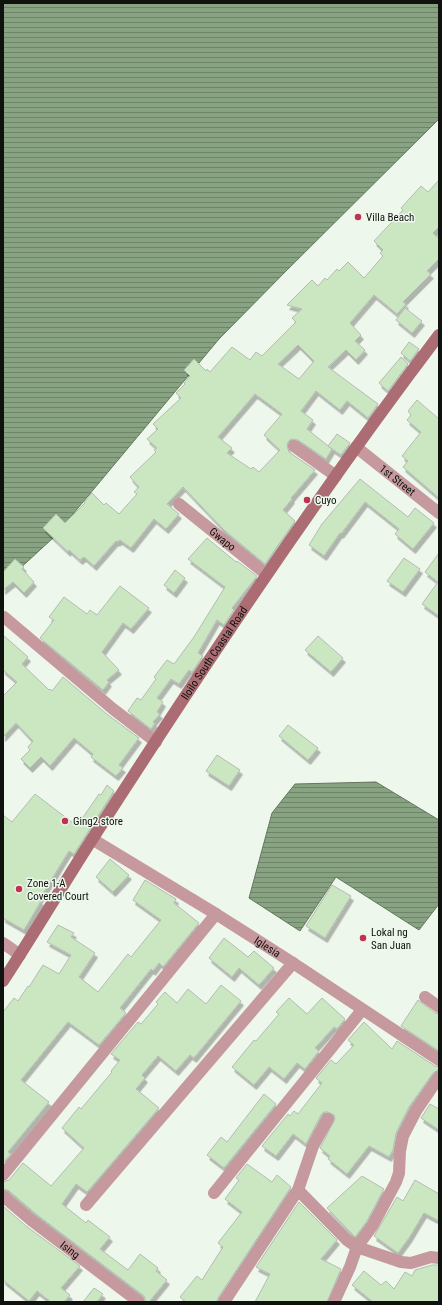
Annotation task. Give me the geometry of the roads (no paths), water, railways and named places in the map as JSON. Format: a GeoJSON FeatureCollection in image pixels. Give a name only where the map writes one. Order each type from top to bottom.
{"type":"FeatureCollection","features":[{"type":"Feature","properties":{"kind":"street","name":"Iloilo South Coastal Road"},"geometry":{"type":"LineString","coordinates":[[3,981],[92,839],[266,574],[356,446],[439,335]]}},
{"type":"Feature","properties":{"kind":"street"},"geometry":{"type":"LineString","coordinates":[[294,446],[336,476]]}},
{"type":"Feature","properties":{"kind":"street","name":"1st Street"},"geometry":{"type":"LineString","coordinates":[[356,446],[439,513]]}},
{"type":"Feature","properties":{"kind":"street","name":"Gwapo"},"geometry":{"type":"LineString","coordinates":[[179,504],[266,574]]}},
{"type":"Feature","properties":{"kind":"street"},"geometry":{"type":"LineString","coordinates":[[4,617],[113,709],[156,742]]}},
{"type":"Feature","properties":{"kind":"street","name":"Iglesia"},"geometry":{"type":"LineString","coordinates":[[92,839],[216,914],[293,963],[439,1060]]}},
{"type":"Feature","properties":{"kind":"street"},"geometry":{"type":"LineString","coordinates":[[3,1175],[216,914]]}},
{"type":"Feature","properties":{"kind":"street"},"geometry":{"type":"LineString","coordinates":[[3,943],[20,955]]}},
{"type":"Feature","properties":{"kind":"street"},"geometry":{"type":"LineString","coordinates":[[86,1205],[293,963]]}},
{"type":"Feature","properties":{"kind":"street"},"geometry":{"type":"LineString","coordinates":[[425,997],[439,1007]]}},
{"type":"Feature","properties":{"kind":"street"},"geometry":{"type":"LineString","coordinates":[[214,1193],[362,1010]]}},
{"type":"Feature","properties":{"kind":"street"},"geometry":{"type":"LineString","coordinates":[[337,1300],[357,1248],[373,1225],[396,1182],[399,1173],[400,1151],[403,1136],[416,1111],[439,1077]]}},
{"type":"Feature","properties":{"kind":"street"},"geometry":{"type":"LineString","coordinates":[[224,1302],[298,1190],[313,1146],[328,1120]]}},
{"type":"Feature","properties":{"kind":"street"},"geometry":{"type":"LineString","coordinates":[[298,1190],[347,1240],[357,1248],[401,1262],[412,1263],[431,1257],[439,1258]]}},
{"type":"Feature","properties":{"kind":"street","name":"Ising"},"geometry":{"type":"LineString","coordinates":[[3,1196],[31,1220],[139,1302]]}},
{"type":"Feature","properties":{"kind":"place","name":"Villa Beach"},"geometry":{"type":"Point","coordinates":[358,217]}},
{"type":"Feature","properties":{"kind":"place","name":"Cuyo"},"geometry":{"type":"Point","coordinates":[307,500]}},
{"type":"Feature","properties":{"kind":"place","name":"Ging2 store"},"geometry":{"type":"Point","coordinates":[65,821]}},
{"type":"Feature","properties":{"kind":"place","name":"Zone 1-A Covered Court"},"geometry":{"type":"Point","coordinates":[19,889]}},
{"type":"Feature","properties":{"kind":"place","name":"Lokal ng San Juan"},"geometry":{"type":"Point","coordinates":[363,938]}}]}
